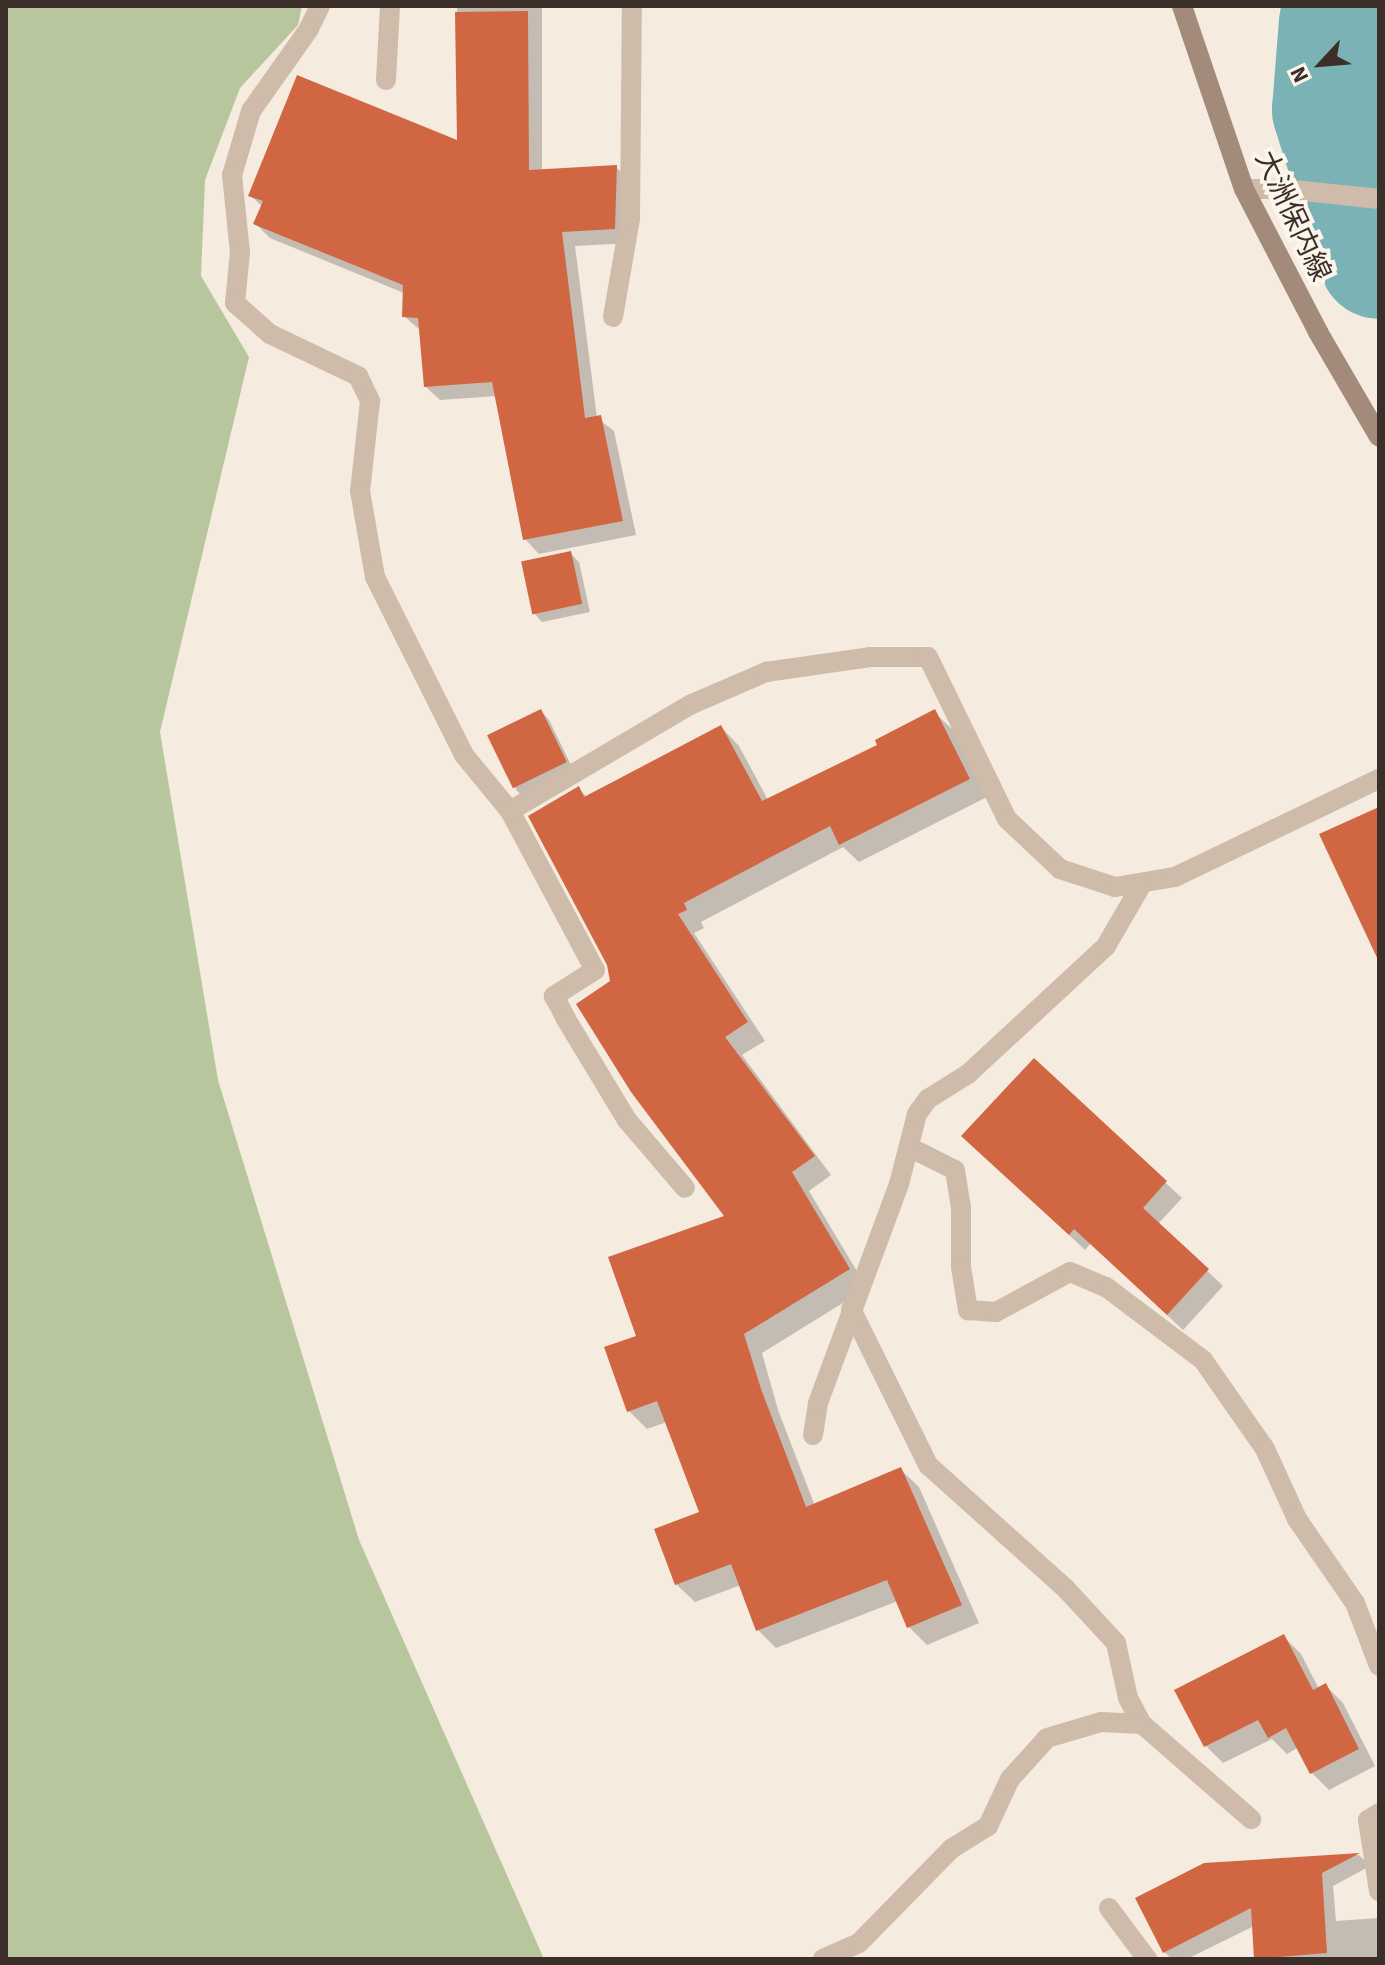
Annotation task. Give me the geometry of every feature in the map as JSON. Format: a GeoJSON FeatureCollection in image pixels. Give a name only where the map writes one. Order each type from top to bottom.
{"type":"FeatureCollection","features":[{"type":"Feature","properties":{"kind":"main road","name":"大洲保内線"},"geometry":{"type":"LineString","coordinates":[[1182,6],[1244,189],[1318,332],[1379,437]]}},
{"type":"Feature","properties":{"kind":"street"},"geometry":{"type":"LineString","coordinates":[[320,6],[309,29],[251,111],[232,175],[240,252],[235,303],[270,334],[358,376],[370,401],[360,491],[375,577],[464,755],[510,811],[595,970],[554,996],[627,1120],[685,1188]]}},
{"type":"Feature","properties":{"kind":"street"},"geometry":{"type":"LineString","coordinates":[[386,80],[390,6]]}},
{"type":"Feature","properties":{"kind":"street"},"geometry":{"type":"LineString","coordinates":[[613,317],[630,219],[632,6]]}},
{"type":"Feature","properties":{"kind":"street"},"geometry":{"type":"LineString","coordinates":[[1244,189],[1284,189],[1379,199]]}},
{"type":"Feature","properties":{"kind":"street"},"geometry":{"type":"LineString","coordinates":[[510,811],[692,704],[766,672],[870,657],[928,657],[1007,819],[1060,869],[1115,887],[1175,877],[1379,779]]}},
{"type":"Feature","properties":{"kind":"street"},"geometry":{"type":"LineString","coordinates":[[813,1435],[818,1403],[899,1184],[917,1114],[928,1099],[968,1074],[1106,946],[1142,884]]}},
{"type":"Feature","properties":{"kind":"street"},"geometry":{"type":"LineString","coordinates":[[909,1147],[955,1170],[961,1207],[961,1267],[968,1310],[996,1312],[1070,1272],[1106,1287],[1203,1360],[1265,1449],[1297,1519],[1355,1603],[1379,1666]]}},
{"type":"Feature","properties":{"kind":"street"},"geometry":{"type":"LineString","coordinates":[[851,1309],[928,1465],[1066,1589],[1116,1643],[1128,1698],[1142,1724],[1251,1819]]}},
{"type":"Feature","properties":{"kind":"street"},"geometry":{"type":"LineString","coordinates":[[823,1959],[859,1943],[951,1849],[988,1826],[1010,1779],[1047,1738],[1101,1722],[1142,1724]]}},
{"type":"Feature","properties":{"kind":"street"},"geometry":{"type":"LineString","coordinates":[[1379,1813],[1368,1820],[1379,1891]]}},
{"type":"Feature","properties":{"kind":"street"},"geometry":{"type":"LineString","coordinates":[[1109,1908],[1147,1959]]}},
{"type":"Feature","properties":{"kind":"green space"},"geometry":{"type":"Polygon","coordinates":[[[6,6],[302,6],[298,25],[240,88],[205,180],[201,276],[249,357],[160,732],[218,1080],[359,1540],[544,1959],[6,1959],[6,6]]]}},
{"type":"Feature","properties":{"kind":"building"},"geometry":{"type":"Polygon","coordinates":[[[528,11],[529,170],[617,165],[615,229],[562,232],[585,418],[601,415],[623,521],[523,540],[492,382],[424,387],[418,318],[402,317],[403,285],[253,224],[263,201],[248,196],[297,75],[457,140],[455,12],[528,11]]]}},
{"type":"Feature","properties":{"kind":"building"},"geometry":{"type":"Polygon","coordinates":[[[571,551],[582,604],[532,614],[521,562],[571,551]]]}},
{"type":"Feature","properties":{"kind":"building"},"geometry":{"type":"Polygon","coordinates":[[[541,709],[567,762],[513,788],[487,735],[541,709]]]}},
{"type":"Feature","properties":{"kind":"building"},"geometry":{"type":"Polygon","coordinates":[[[935,709],[970,779],[839,845],[830,826],[684,903],[687,910],[678,914],[748,1022],[725,1037],[815,1156],[792,1172],[850,1269],[744,1334],[761,1389],[806,1507],[901,1467],[962,1605],[907,1628],[887,1580],[756,1631],[731,1564],[675,1585],[654,1529],[699,1512],[657,1401],[627,1412],[604,1347],[636,1336],[608,1257],[724,1216],[631,1092],[576,1004],[610,981],[607,965],[528,816],[579,786],[584,797],[721,725],[762,801],[877,745],[875,740],[935,709]]]}},
{"type":"Feature","properties":{"kind":"building"},"geometry":{"type":"Polygon","coordinates":[[[1379,807],[1379,962],[1319,834],[1379,807]]]}},
{"type":"Feature","properties":{"kind":"building"},"geometry":{"type":"Polygon","coordinates":[[[1034,1058],[1167,1181],[1143,1208],[1209,1269],[1167,1315],[1074,1229],[1069,1235],[961,1136],[1034,1058]]]}},
{"type":"Feature","properties":{"kind":"building"},"geometry":{"type":"Polygon","coordinates":[[[1284,1634],[1313,1690],[1326,1683],[1359,1749],[1310,1774],[1286,1728],[1268,1738],[1258,1720],[1204,1747],[1174,1690],[1284,1634]]]}},
{"type":"Feature","properties":{"kind":"building"},"geometry":{"type":"Polygon","coordinates":[[[1360,1853],[1322,1873],[1327,1953],[1254,1959],[1251,1908],[1163,1953],[1135,1898],[1204,1863],[1360,1853]]]}},
{"type":"Feature","properties":{"kind":"waterway"},"geometry":{"type":"LineString","coordinates":[[1339,22],[1332,110],[1379,259]]}}]}
